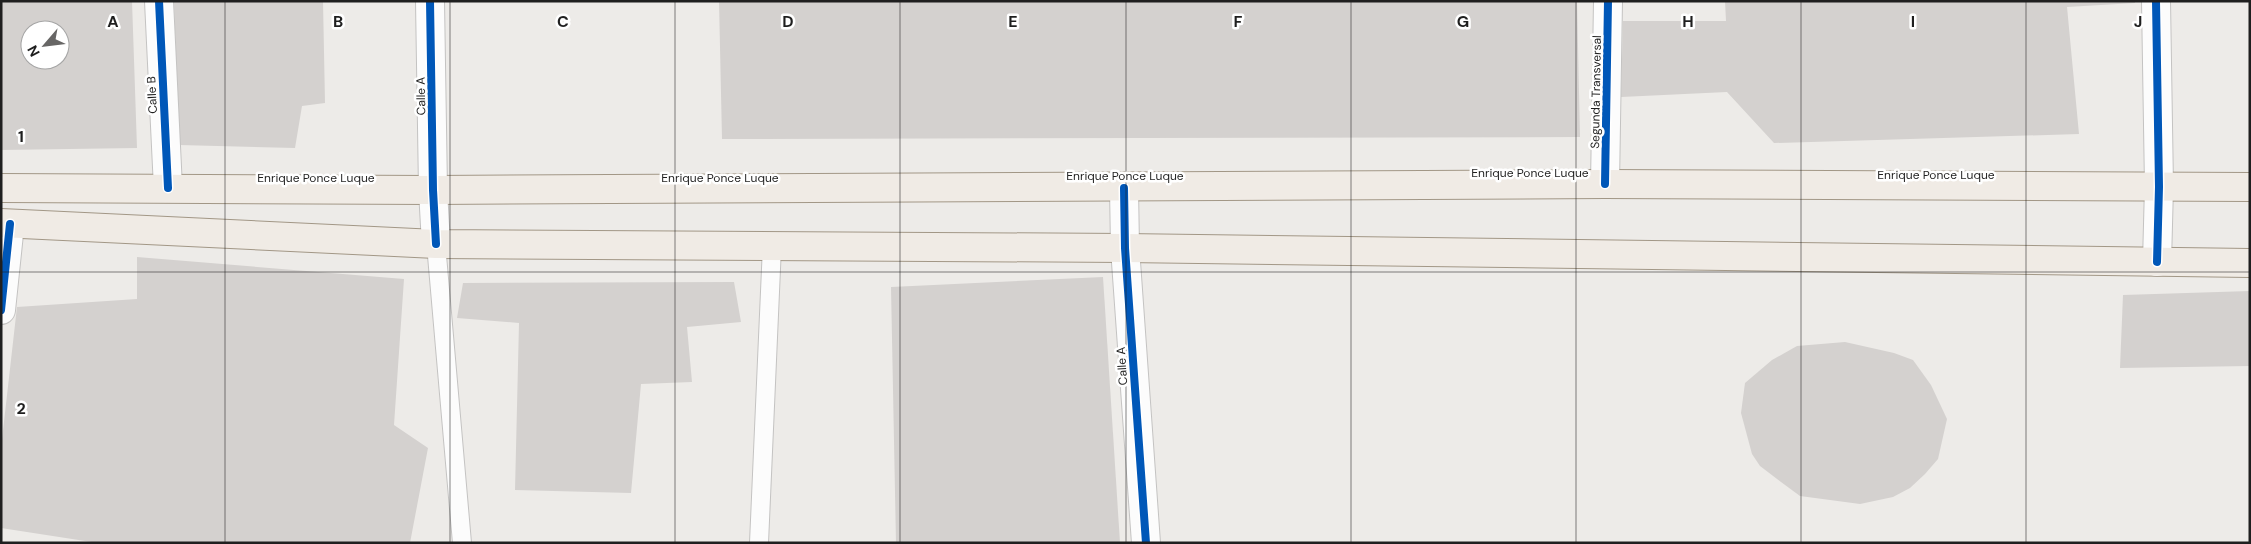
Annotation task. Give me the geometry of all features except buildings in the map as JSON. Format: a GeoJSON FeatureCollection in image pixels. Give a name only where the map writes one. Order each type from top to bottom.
{"type":"FeatureCollection","features":[{"type":"Feature","properties":{"kind":"main road","name":"Enrique Ponce Luque"},"geometry":{"type":"LineString","coordinates":[[1,188],[433,190],[1124,188],[1605,184],[2250,187]]}},
{"type":"Feature","properties":{"kind":"main road"},"geometry":{"type":"LineString","coordinates":[[6,224],[436,244],[1125,248],[2250,263]]}},
{"type":"Feature","properties":{"kind":"street","name":"Calle B"},"geometry":{"type":"LineString","coordinates":[[159,1],[168,188]]}},
{"type":"Feature","properties":{"kind":"street","name":"Calle A"},"geometry":{"type":"LineString","coordinates":[[430,1],[433,190],[436,244]]}},
{"type":"Feature","properties":{"kind":"street","name":"Segunda Transversal"},"geometry":{"type":"LineString","coordinates":[[1605,184],[1608,1]]}},
{"type":"Feature","properties":{"kind":"street"},"geometry":{"type":"LineString","coordinates":[[2156,1],[2159,187],[2157,262]]}},
{"type":"Feature","properties":{"kind":"street","name":"Calle A"},"geometry":{"type":"LineString","coordinates":[[1124,188],[1125,248],[1146,543]]}},
{"type":"Feature","properties":{"kind":"street"},"geometry":{"type":"LineString","coordinates":[[1,310],[6,224]]}},
{"type":"Feature","properties":{"kind":"lane"},"geometry":{"type":"LineString","coordinates":[[436,244],[462,543]]}},
{"type":"Feature","properties":{"kind":"lane"},"geometry":{"type":"LineString","coordinates":[[759,543],[772,246]]}},
{"type":"Feature","properties":{"kind":"cycle path"},"geometry":{"type":"LineString","coordinates":[[159,1],[168,188]]}},
{"type":"Feature","properties":{"kind":"cycle path"},"geometry":{"type":"LineString","coordinates":[[430,1],[433,190],[436,244]]}},
{"type":"Feature","properties":{"kind":"cycle path"},"geometry":{"type":"LineString","coordinates":[[1605,184],[1608,1]]}},
{"type":"Feature","properties":{"kind":"cycle path"},"geometry":{"type":"LineString","coordinates":[[2156,1],[2159,187],[2157,262]]}},
{"type":"Feature","properties":{"kind":"cycle path"},"geometry":{"type":"LineString","coordinates":[[1124,188],[1125,248],[1146,543]]}},
{"type":"Feature","properties":{"kind":"cycle path"},"geometry":{"type":"LineString","coordinates":[[1,310],[10,224]]}}]}
